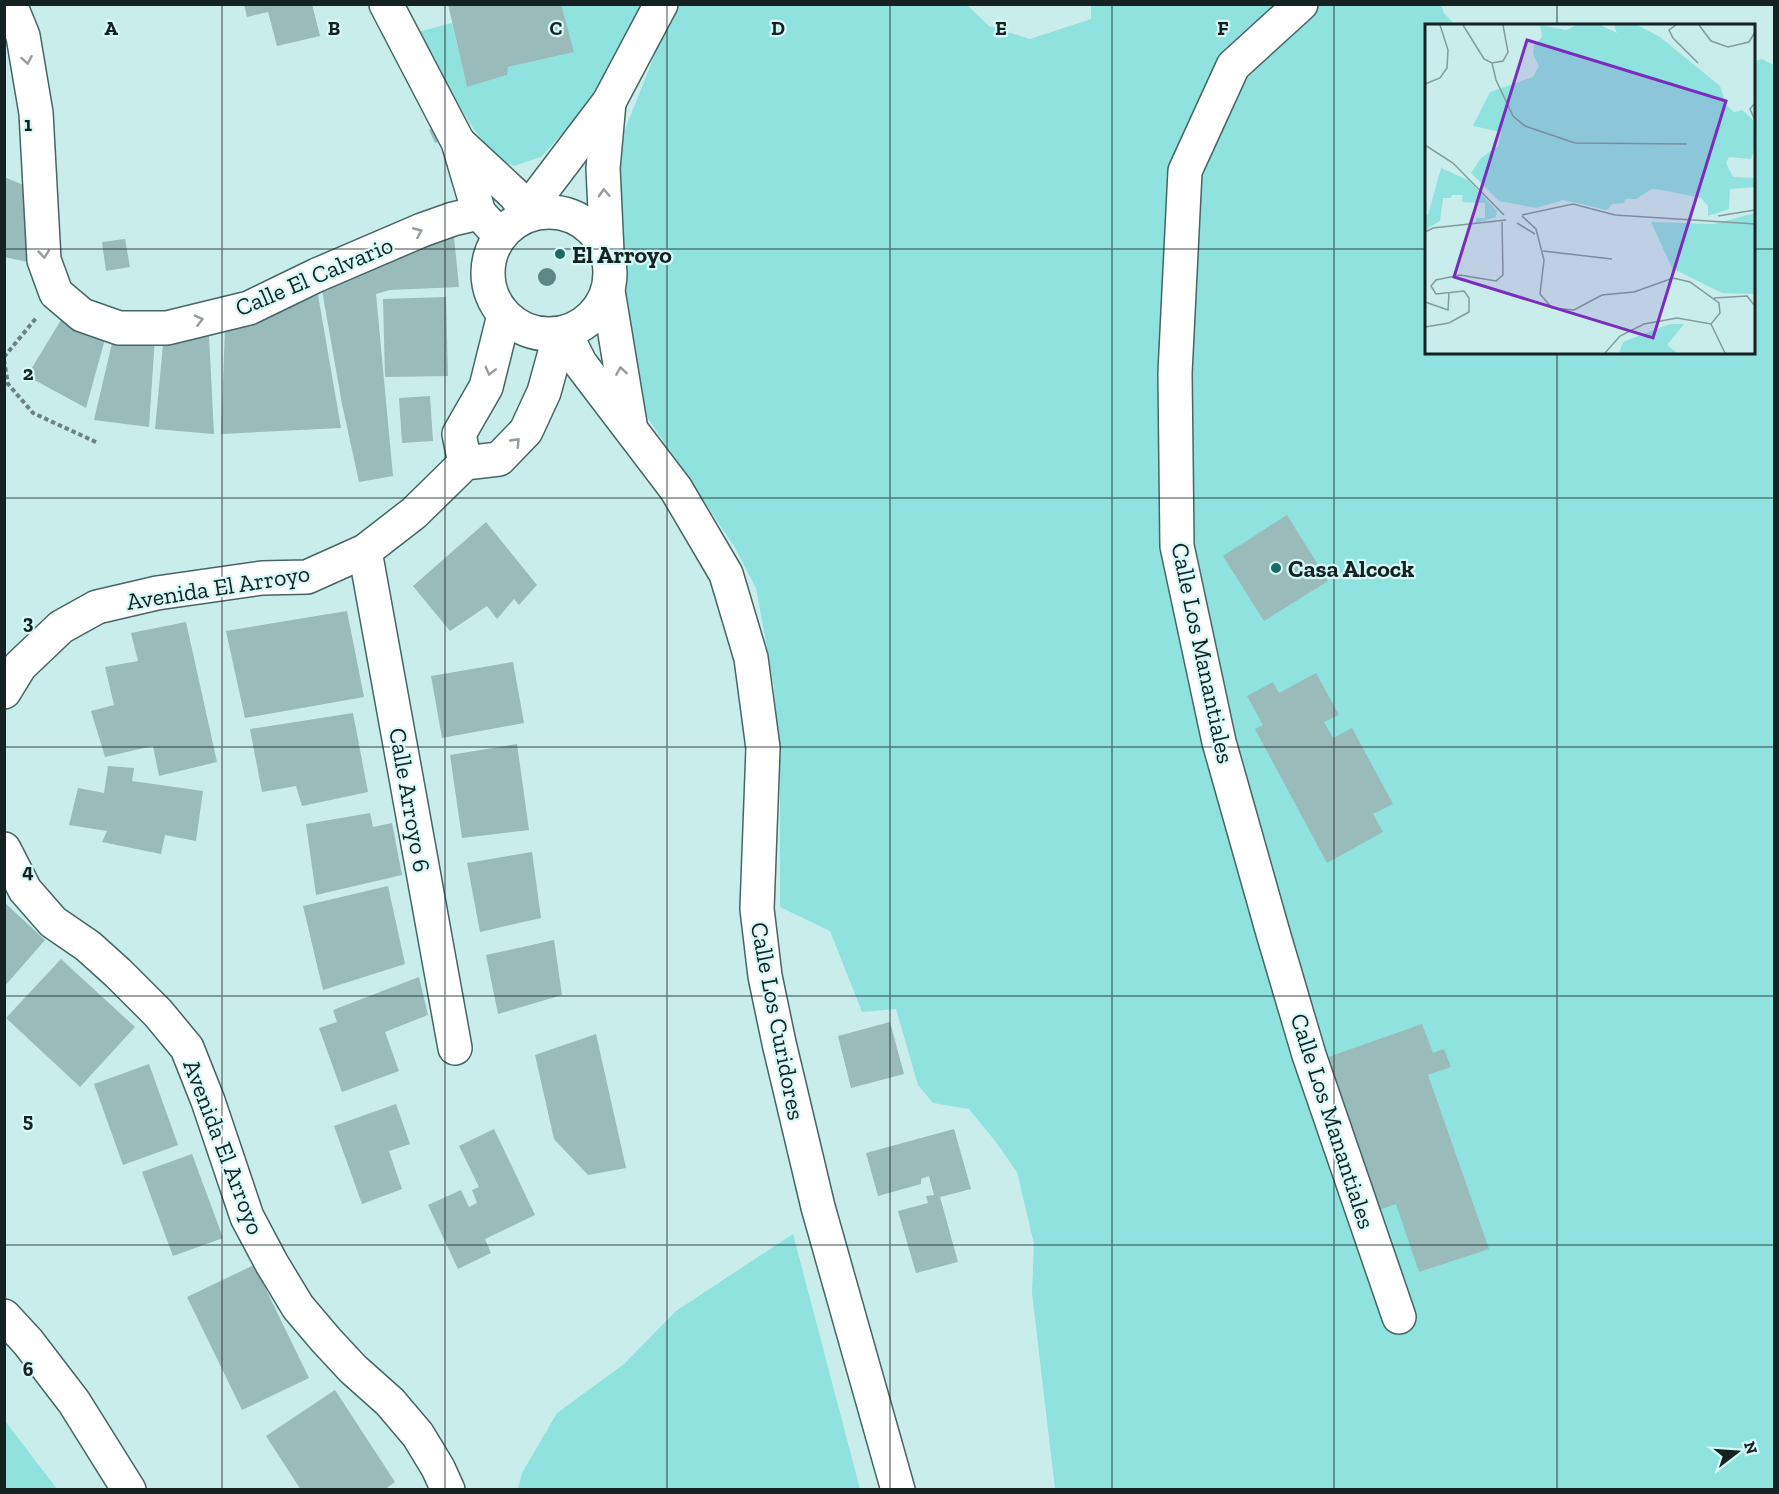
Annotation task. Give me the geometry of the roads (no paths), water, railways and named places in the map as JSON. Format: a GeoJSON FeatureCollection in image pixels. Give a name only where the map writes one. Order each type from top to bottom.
{"type":"FeatureCollection","features":[{"type":"Feature","properties":{"kind":"street","name":"Calle El Calvario"},"geometry":{"type":"LineString","coordinates":[[10,4],[22,36],[36,113],[44,260],[56,293],[82,315],[119,328],[167,328],[249,308],[317,275],[453,219],[489,224]]}},
{"type":"Feature","properties":{"kind":"street"},"geometry":{"type":"LineString","coordinates":[[386,4],[458,142],[489,224],[491,254],[488,276],[493,296],[504,315],[521,328],[540,334],[563,333],[584,324],[599,310],[608,291],[611,272],[607,252],[603,168],[609,102]]}},
{"type":"Feature","properties":{"kind":"street"},"geometry":{"type":"LineString","coordinates":[[532,213],[540,193],[609,102],[661,4]]}},
{"type":"Feature","properties":{"kind":"street","name":"Calle Los Manantiales"},"geometry":{"type":"LineString","coordinates":[[1301,4],[1233,66],[1185,171],[1175,374],[1177,546],[1219,742],[1273,933],[1309,1055],[1399,1317]]}},
{"type":"Feature","properties":{"kind":"street"},"geometry":{"type":"LineString","coordinates":[[458,142],[532,213]]}},
{"type":"Feature","properties":{"kind":"street"},"geometry":{"type":"LineString","coordinates":[[489,224],[513,222],[532,213],[552,211],[570,215],[586,223],[599,236],[607,252]]}},
{"type":"Feature","properties":{"kind":"street"},"geometry":{"type":"LineString","coordinates":[[608,291],[631,429]]}},
{"type":"Feature","properties":{"kind":"street"},"geometry":{"type":"LineString","coordinates":[[504,315],[486,387],[459,434],[465,463],[499,459],[526,430],[544,392],[563,333]]}},
{"type":"Feature","properties":{"kind":"street","name":"Calle Los Curidores"},"geometry":{"type":"LineString","coordinates":[[563,333],[580,363],[676,489],[726,574],[751,658],[763,748],[757,909],[765,976],[778,1043],[818,1207],[873,1409],[898,1490]]}},
{"type":"Feature","properties":{"kind":"street","name":"Avenida El Arroyo"},"geometry":{"type":"LineString","coordinates":[[4,692],[20,666],[61,627],[97,607],[157,593],[262,578],[308,577],[366,551],[414,513],[465,463]]}},
{"type":"Feature","properties":{"kind":"street","name":"Calle Arroyo 6"},"geometry":{"type":"LineString","coordinates":[[366,551],[455,1048]]}},
{"type":"Feature","properties":{"kind":"street","name":"Avenida El Arroyo"},"geometry":{"type":"LineString","coordinates":[[4,849],[26,890],[53,922],[88,946],[118,974],[158,1013],[187,1048],[208,1101],[247,1217],[298,1307],[353,1369],[390,1402],[418,1435],[448,1490]]}},
{"type":"Feature","properties":{"kind":"street"},"geometry":{"type":"LineString","coordinates":[[4,1316],[28,1342],[74,1402],[129,1490]]}},
{"type":"Feature","properties":{"kind":"place","name":"El Arroyo"},"geometry":{"type":"Point","coordinates":[560,254]}},
{"type":"Feature","properties":{"kind":"place","name":"Casa Alcock"},"geometry":{"type":"Point","coordinates":[1276,568]}}]}
